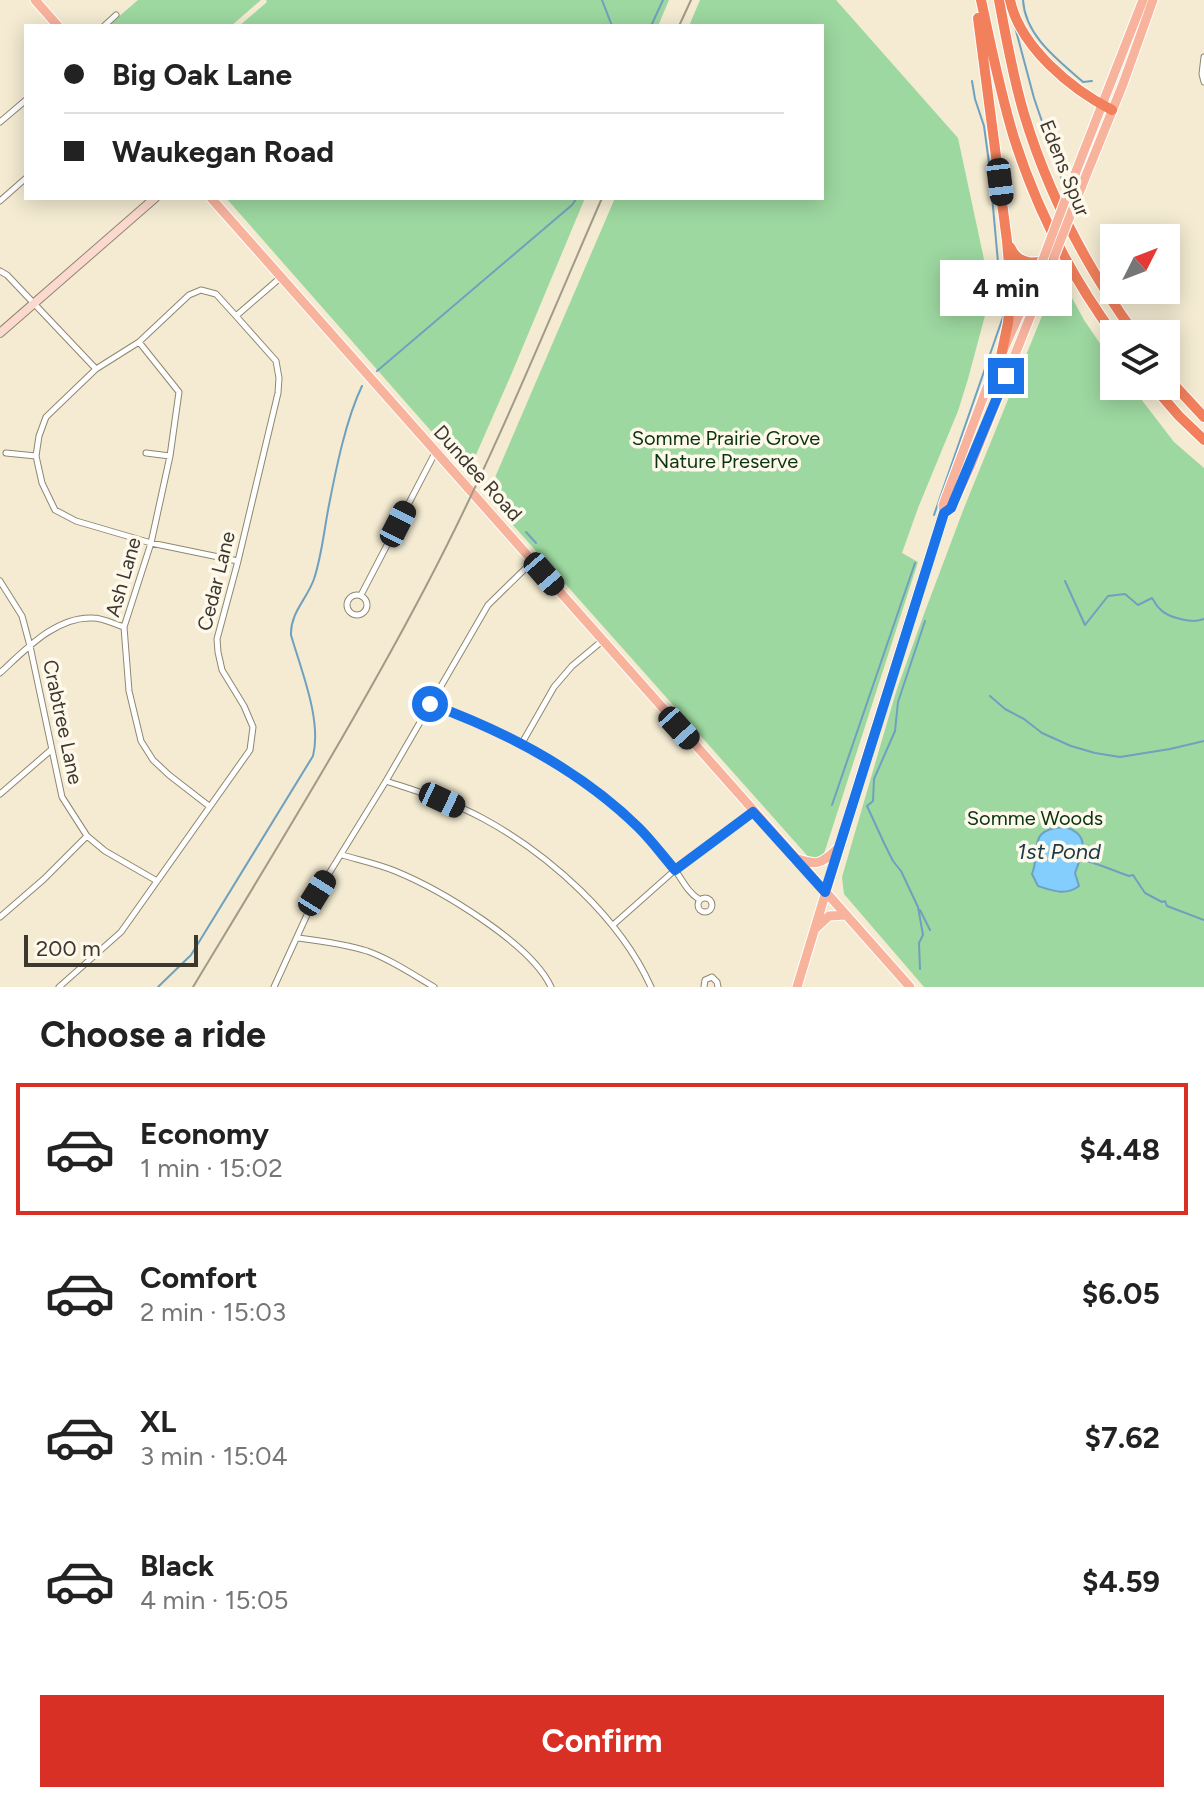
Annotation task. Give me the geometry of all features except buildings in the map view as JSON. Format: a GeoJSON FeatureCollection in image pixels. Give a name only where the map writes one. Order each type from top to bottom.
{"type":"FeatureCollection","features":[{"type":"Feature","properties":{"kind":"highway"},"geometry":{"type":"LineString","coordinates":[[978,0],[1011,288],[1001,356]]}},
{"type":"Feature","properties":{"kind":"highway","name":"Edens Spur"},"geometry":{"type":"LineString","coordinates":[[978,0],[999,83],[1030,181],[1082,287],[1104,320]]}},
{"type":"Feature","properties":{"kind":"highway","name":"Edens Spur"},"geometry":{"type":"LineString","coordinates":[[999,0],[1013,72],[1051,187],[1101,286],[1125,320]]}},
{"type":"Feature","properties":{"kind":"highway"},"geometry":{"type":"LineString","coordinates":[[1010,0],[1032,44],[1057,72],[1107,108]]}},
{"type":"Feature","properties":{"kind":"highway"},"geometry":{"type":"LineString","coordinates":[[1007,241],[1020,260],[1033,264],[1054,257]]}},
{"type":"Feature","properties":{"kind":"highway"},"geometry":{"type":"LineString","coordinates":[[1180,391],[1204,417]]}},
{"type":"Feature","properties":{"kind":"highway"},"geometry":{"type":"LineString","coordinates":[[1166,400],[1204,440]]}},
{"type":"Feature","properties":{"kind":"main road"},"geometry":{"type":"LineString","coordinates":[[35,0],[56,24]]}},
{"type":"Feature","properties":{"kind":"main road"},"geometry":{"type":"LineString","coordinates":[[944,513],[951,508],[971,465],[1081,188],[1143,0]]}},
{"type":"Feature","properties":{"kind":"main road"},"geometry":{"type":"LineString","coordinates":[[797,987],[944,513],[943,505],[978,410],[1042,262],[1075,174],[1107,108],[1123,84],[1153,0]]}},
{"type":"Feature","properties":{"kind":"main road","name":"Dundee Road"},"geometry":{"type":"LineString","coordinates":[[213,200],[910,987]]}},
{"type":"Feature","properties":{"kind":"main road"},"geometry":{"type":"LineString","coordinates":[[794,858],[816,864],[824,862],[839,847]]}},
{"type":"Feature","properties":{"kind":"main road"},"geometry":{"type":"LineString","coordinates":[[814,930],[829,916],[846,915]]}},
{"type":"Feature","properties":{"kind":"street"},"geometry":{"type":"LineString","coordinates":[[106,24],[116,15]]}},
{"type":"Feature","properties":{"kind":"street"},"geometry":{"type":"LineString","coordinates":[[1204,57],[1204,82]]}},
{"type":"Feature","properties":{"kind":"street"},"geometry":{"type":"LineString","coordinates":[[0,122],[24,102]]}},
{"type":"Feature","properties":{"kind":"street"},"geometry":{"type":"LineString","coordinates":[[0,201],[24,180]]}},
{"type":"Feature","properties":{"kind":"street"},"geometry":{"type":"LineString","coordinates":[[0,333],[153,200]]}},
{"type":"Feature","properties":{"kind":"street"},"geometry":{"type":"LineString","coordinates":[[0,271],[96,369]]}},
{"type":"Feature","properties":{"kind":"street"},"geometry":{"type":"LineString","coordinates":[[238,561],[151,543],[76,521],[55,510],[42,483],[36,456],[46,417],[96,369],[139,342],[189,295],[201,290],[216,294],[236,316],[280,278]]}},
{"type":"Feature","properties":{"kind":"street","name":"Cedar Lane"},"geometry":{"type":"LineString","coordinates":[[59,987],[121,932],[250,750],[253,727],[222,670],[217,639],[278,393],[279,378],[276,361],[236,316]]}},
{"type":"Feature","properties":{"kind":"street","name":"Ash Lane"},"geometry":{"type":"LineString","coordinates":[[139,342],[179,392],[170,456],[151,543],[124,627],[129,691],[141,741],[153,760],[209,806]]}},
{"type":"Feature","properties":{"kind":"street"},"geometry":{"type":"LineString","coordinates":[[361,595],[435,452]]}},
{"type":"Feature","properties":{"kind":"street"},"geometry":{"type":"LineString","coordinates":[[6,453],[36,456]]}},
{"type":"Feature","properties":{"kind":"street"},"geometry":{"type":"LineString","coordinates":[[146,453],[170,456]]}},
{"type":"Feature","properties":{"kind":"street"},"geometry":{"type":"LineString","coordinates":[[274,987],[317,893],[488,605],[533,561]]}},
{"type":"Feature","properties":{"kind":"street","name":"Crabtree Lane"},"geometry":{"type":"LineString","coordinates":[[0,581],[22,616],[62,797],[87,836],[105,851],[157,881]]}},
{"type":"Feature","properties":{"kind":"street"},"geometry":{"type":"LineString","coordinates":[[354,595],[361,595],[366,600],[366,609],[359,615],[352,614],[347,609],[347,602],[354,595]]}},
{"type":"Feature","properties":{"kind":"street"},"geometry":{"type":"LineString","coordinates":[[0,673],[30,646],[65,622],[94,618],[124,627]]}},
{"type":"Feature","properties":{"kind":"street"},"geometry":{"type":"LineString","coordinates":[[522,743],[554,687],[572,666],[602,641]]}},
{"type":"Feature","properties":{"kind":"street"},"geometry":{"type":"LineString","coordinates":[[430,704],[522,743],[598,793],[640,829],[700,900]]}},
{"type":"Feature","properties":{"kind":"street"},"geometry":{"type":"LineString","coordinates":[[0,794],[51,750]]}},
{"type":"Feature","properties":{"kind":"street"},"geometry":{"type":"LineString","coordinates":[[386,781],[484,819],[523,843],[562,873],[630,946],[651,987]]}},
{"type":"Feature","properties":{"kind":"street"},"geometry":{"type":"LineString","coordinates":[[613,925],[675,870],[753,812]]}},
{"type":"Feature","properties":{"kind":"street"},"geometry":{"type":"LineString","coordinates":[[0,917],[87,836]]}},
{"type":"Feature","properties":{"kind":"street"},"geometry":{"type":"LineString","coordinates":[[342,855],[395,871],[458,903],[503,934],[551,987]]}},
{"type":"Feature","properties":{"kind":"street"},"geometry":{"type":"LineString","coordinates":[[298,938],[368,951],[434,987]]}},
{"type":"Feature","properties":{"kind":"street"},"geometry":{"type":"LineString","coordinates":[[704,987],[709,977],[716,980],[718,987]]}},
{"type":"Feature","properties":{"kind":"green space"},"geometry":{"type":"Polygon","coordinates":[[[138,0],[261,0],[233,24],[110,24],[138,0]]]}},
{"type":"Feature","properties":{"kind":"green space"},"geometry":{"type":"Polygon","coordinates":[[[669,0],[659,24],[241,24],[267,2],[669,0]]]}},
{"type":"Feature","properties":{"kind":"green space","name":"Somme Prairie Grove Nature Preserve"},"geometry":{"type":"Polygon","coordinates":[[[700,0],[836,0],[958,138],[985,264],[987,308],[968,379],[902,553],[918,562],[822,860],[812,861],[487,496],[614,200],[824,200],[824,24],[690,24],[700,0]]]}},
{"type":"Feature","properties":{"kind":"green space"},"geometry":{"type":"Polygon","coordinates":[[[228,200],[584,200],[468,473],[228,200]]]}},
{"type":"Feature","properties":{"kind":"green space","name":"Somme Woods"},"geometry":{"type":"Polygon","coordinates":[[[1059,274],[1100,343],[1100,400],[1142,400],[1174,442],[1204,468],[1204,987],[924,987],[844,894],[842,877],[896,692],[964,508],[1059,274]]]}},
{"type":"Feature","properties":{"kind":"water","name":"1st Pond"},"geometry":{"type":"Polygon","coordinates":[[[1065,827],[1079,835],[1083,846],[1075,873],[1079,886],[1064,892],[1038,886],[1032,874],[1040,836],[1065,827]]]}},
{"type":"Feature","properties":{"kind":"waterway"},"geometry":{"type":"LineString","coordinates":[[602,0],[611,24]]}},
{"type":"Feature","properties":{"kind":"waterway"},"geometry":{"type":"LineString","coordinates":[[652,24],[663,0]]}},
{"type":"Feature","properties":{"kind":"waterway"},"geometry":{"type":"LineString","coordinates":[[1023,0],[1030,25],[1044,46],[1083,82],[1092,81]]}},
{"type":"Feature","properties":{"kind":"waterway"},"geometry":{"type":"LineString","coordinates":[[1015,27],[1034,98],[1062,180]]}},
{"type":"Feature","properties":{"kind":"waterway"},"geometry":{"type":"LineString","coordinates":[[934,515],[1003,317],[989,163],[984,126],[972,81]]}},
{"type":"Feature","properties":{"kind":"waterway"},"geometry":{"type":"LineString","coordinates":[[377,371],[576,200]]}},
{"type":"Feature","properties":{"kind":"waterway"},"geometry":{"type":"LineString","coordinates":[[158,987],[191,955],[313,756],[313,711],[291,627],[317,570],[342,444],[362,386]]}},
{"type":"Feature","properties":{"kind":"waterway"},"geometry":{"type":"LineString","coordinates":[[526,532],[536,543]]}},
{"type":"Feature","properties":{"kind":"waterway"},"geometry":{"type":"LineString","coordinates":[[832,805],[915,563]]}},
{"type":"Feature","properties":{"kind":"waterway"},"geometry":{"type":"LineString","coordinates":[[1065,581],[1085,625],[1108,596],[1125,594],[1138,605],[1152,598],[1160,609],[1175,617],[1194,621],[1204,619]]}},
{"type":"Feature","properties":{"kind":"waterway"},"geometry":{"type":"LineString","coordinates":[[920,969],[919,943],[923,935],[918,907],[867,806],[873,801],[874,779],[895,731],[898,702],[925,621]]}},
{"type":"Feature","properties":{"kind":"waterway"},"geometry":{"type":"LineString","coordinates":[[990,696],[1042,733],[1095,753],[1120,757],[1204,741]]}},
{"type":"Feature","properties":{"kind":"waterway"},"geometry":{"type":"LineString","coordinates":[[1079,859],[1133,875],[1145,893],[1165,901],[1167,906],[1204,920]]}},
{"type":"Feature","properties":{"kind":"waterway"},"geometry":{"type":"LineString","coordinates":[[920,910],[930,930]]}},
{"type":"Feature","properties":{"kind":"railway"},"geometry":{"type":"LineString","coordinates":[[680,24],[691,0]]}},
{"type":"Feature","properties":{"kind":"railway"},"geometry":{"type":"LineString","coordinates":[[193,987],[341,740],[449,542],[495,445],[601,200]]}},
{"type":"Feature","properties":{"kind":"route"},"geometry":{"type":"LineString","coordinates":[[430,704],[522,743],[566,770],[640,829],[675,870],[753,812],[825,892],[944,513],[951,508],[971,465],[1006,376]]}}]}
